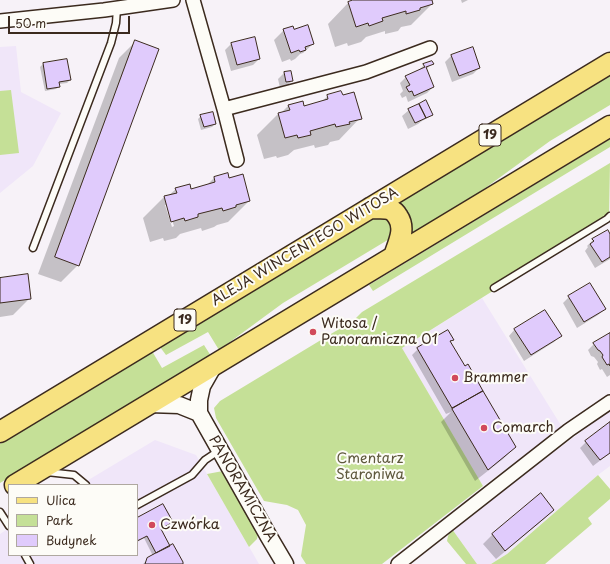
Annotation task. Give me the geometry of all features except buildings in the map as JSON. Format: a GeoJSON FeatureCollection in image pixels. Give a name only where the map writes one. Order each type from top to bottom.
{"type":"FeatureCollection","features":[{"type":"Feature","properties":{"kind":"main road","name":"ALEJA WINCENTEGO WITOSA"},"geometry":{"type":"LineString","coordinates":[[0,432],[610,63]]}},
{"type":"Feature","properties":{"kind":"main road"},"geometry":{"type":"LineString","coordinates":[[17,484],[610,126]]}},
{"type":"Feature","properties":{"kind":"main road"},"geometry":{"type":"LineString","coordinates":[[370,208],[389,209],[395,212],[400,219],[402,227],[401,236],[394,256]]}},
{"type":"Feature","properties":{"kind":"street"},"geometry":{"type":"LineString","coordinates":[[0,21],[173,0]]}},
{"type":"Feature","properties":{"kind":"street"},"geometry":{"type":"LineString","coordinates":[[193,0],[237,160]]}},
{"type":"Feature","properties":{"kind":"street"},"geometry":{"type":"LineString","coordinates":[[224,109],[366,72],[430,48]]}},
{"type":"Feature","properties":{"kind":"street"},"geometry":{"type":"LineString","coordinates":[[149,404],[179,405],[199,413],[199,400],[202,386],[214,365]]}},
{"type":"Feature","properties":{"kind":"street"},"geometry":{"type":"LineString","coordinates":[[398,564],[568,430],[610,402]]}},
{"type":"Feature","properties":{"kind":"street","name":"PANORAMICZNA"},"geometry":{"type":"LineString","coordinates":[[199,413],[285,564]]}},
{"type":"Feature","properties":{"kind":"lane"},"geometry":{"type":"LineString","coordinates":[[33,248],[112,43],[116,24],[117,8]]}},
{"type":"Feature","properties":{"kind":"lane"},"geometry":{"type":"LineString","coordinates":[[494,288],[610,216]]}},
{"type":"Feature","properties":{"kind":"lane"},"geometry":{"type":"LineString","coordinates":[[138,504],[192,475],[204,460],[220,450]]}},
{"type":"Feature","properties":{"kind":"lane"},"geometry":{"type":"LineString","coordinates":[[38,471],[74,475],[85,484]]}},
{"type":"Feature","properties":{"kind":"lane"},"geometry":{"type":"LineString","coordinates":[[0,512],[8,524]]}},
{"type":"Feature","properties":{"kind":"shaded area"},"geometry":{"type":"Polygon","coordinates":[[[16,46],[21,92],[61,113],[33,166],[0,193],[0,47],[16,46]]]}},
{"type":"Feature","properties":{"kind":"shaded area"},"geometry":{"type":"Polygon","coordinates":[[[482,298],[562,427],[483,486],[402,348],[482,298]]]}},
{"type":"Feature","properties":{"kind":"shaded area"},"geometry":{"type":"Polygon","coordinates":[[[610,410],[610,466],[507,554],[491,564],[477,564],[452,529],[610,410]]]}},
{"type":"Feature","properties":{"kind":"shaded area"},"geometry":{"type":"Polygon","coordinates":[[[155,440],[196,455],[259,564],[0,564],[0,534],[8,529],[8,556],[138,556],[138,484],[82,484],[155,440]]]}},
{"type":"Feature","properties":{"kind":"green space"},"geometry":{"type":"Polygon","coordinates":[[[610,74],[610,105],[550,141],[477,194],[411,234],[405,209],[399,202],[610,74]]]}},
{"type":"Feature","properties":{"kind":"green space"},"geometry":{"type":"Polygon","coordinates":[[[11,90],[19,153],[0,155],[0,91],[11,90]]]}},
{"type":"Feature","properties":{"kind":"green space"},"geometry":{"type":"Polygon","coordinates":[[[610,139],[610,147],[373,291],[369,285],[610,139]]]}},
{"type":"Feature","properties":{"kind":"green space","name":"Cmentarz Staroniwa"},"geometry":{"type":"Polygon","coordinates":[[[610,163],[609,218],[402,348],[483,486],[382,564],[306,564],[301,556],[306,525],[298,510],[287,505],[264,501],[216,418],[214,408],[220,401],[354,320],[362,312],[610,163]]]}},
{"type":"Feature","properties":{"kind":"green space"},"geometry":{"type":"Polygon","coordinates":[[[375,216],[387,217],[392,222],[391,238],[283,303],[219,350],[208,332],[166,355],[160,347],[316,253],[375,216]]]}},
{"type":"Feature","properties":{"kind":"green space"},"geometry":{"type":"Polygon","coordinates":[[[204,345],[211,356],[0,483],[0,444],[152,351],[162,368],[204,345]]]}},
{"type":"Feature","properties":{"kind":"green space"},"geometry":{"type":"Polygon","coordinates":[[[223,471],[258,534],[257,539],[249,547],[207,474],[223,471]]]}},
{"type":"Feature","properties":{"kind":"green space"},"geometry":{"type":"Polygon","coordinates":[[[598,475],[610,489],[610,499],[588,518],[592,524],[545,564],[491,564],[507,554],[598,475]]]}},
{"type":"Feature","properties":{"kind":"green space"},"geometry":{"type":"Polygon","coordinates":[[[452,529],[477,564],[466,564],[447,541],[452,529]]]}},
{"type":"Feature","properties":{"kind":"place","name":"Witosa / Panoramiczna 01"},"geometry":{"type":"Point","coordinates":[313,332]}},
{"type":"Feature","properties":{"kind":"place","name":"Brammer"},"geometry":{"type":"Point","coordinates":[455,378]}},
{"type":"Feature","properties":{"kind":"place","name":"Comarch"},"geometry":{"type":"Point","coordinates":[484,428]}},
{"type":"Feature","properties":{"kind":"place","name":"Czwórka"},"geometry":{"type":"Point","coordinates":[152,525]}}]}
